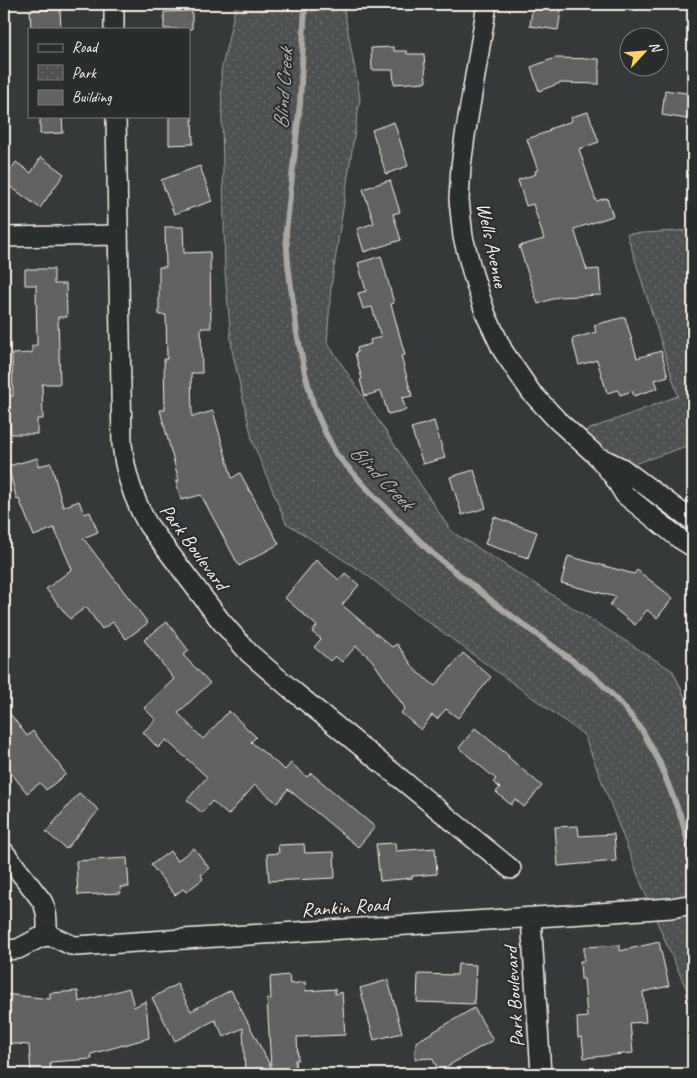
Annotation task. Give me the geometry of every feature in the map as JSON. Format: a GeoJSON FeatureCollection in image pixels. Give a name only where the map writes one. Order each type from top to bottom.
{"type":"FeatureCollection","features":[{"type":"Feature","properties":{"kind":"street"},"geometry":{"type":"LineString","coordinates":[[114,4],[114,28]]}},
{"type":"Feature","properties":{"kind":"street","name":"Wells Avenue"},"geometry":{"type":"LineString","coordinates":[[487,4],[461,166],[459,200],[463,237],[486,315],[503,351],[531,392],[557,420],[598,457],[625,495],[680,539],[693,547]]}},
{"type":"Feature","properties":{"kind":"street","name":"Park Boulevard"},"geometry":{"type":"LineString","coordinates":[[116,118],[122,452],[132,494],[139,510],[148,525],[220,620],[249,653],[511,869]]}},
{"type":"Feature","properties":{"kind":"street"},"geometry":{"type":"LineString","coordinates":[[4,237],[118,235]]}},
{"type":"Feature","properties":{"kind":"street","name":"Wells Avenue"},"geometry":{"type":"LineString","coordinates":[[598,457],[622,468],[693,521]]}},
{"type":"Feature","properties":{"kind":"street"},"geometry":{"type":"LineString","coordinates":[[4,852],[45,906],[47,936],[18,949],[4,950]]}},
{"type":"Feature","properties":{"kind":"street","name":"Rankin Road"},"geometry":{"type":"LineString","coordinates":[[47,936],[54,937],[71,945],[82,946],[531,918],[671,908],[693,904]]}},
{"type":"Feature","properties":{"kind":"street","name":"Park Boulevard"},"geometry":{"type":"LineString","coordinates":[[531,918],[541,1074]]}},
{"type":"Feature","properties":{"kind":"green space"},"geometry":{"type":"Polygon","coordinates":[[[236,4],[343,4],[360,98],[331,287],[327,342],[451,531],[673,671],[693,715],[693,1004],[641,883],[584,735],[364,573],[286,523],[253,443],[232,350],[225,272],[221,72],[236,4]]]}},
{"type":"Feature","properties":{"kind":"green space"},"geometry":{"type":"Polygon","coordinates":[[[693,230],[693,444],[622,468],[574,435],[678,396],[627,234],[693,230]]]}},
{"type":"Feature","properties":{"kind":"building"},"geometry":{"type":"Polygon","coordinates":[[[533,4],[562,4],[558,30],[530,26],[533,4]]]}},
{"type":"Feature","properties":{"kind":"building"},"geometry":{"type":"Polygon","coordinates":[[[60,9],[61,28],[31,28],[30,10],[60,9]]]}},
{"type":"Feature","properties":{"kind":"building"},"geometry":{"type":"Polygon","coordinates":[[[192,11],[192,29],[164,28],[164,12],[192,11]]]}},
{"type":"Feature","properties":{"kind":"building"},"geometry":{"type":"Polygon","coordinates":[[[394,47],[394,51],[407,51],[407,54],[424,54],[426,82],[394,84],[393,70],[372,70],[371,48],[394,47]]]}},
{"type":"Feature","properties":{"kind":"building"},"geometry":{"type":"Polygon","coordinates":[[[555,58],[599,59],[599,84],[560,83],[539,91],[531,67],[555,58]]]}},
{"type":"Feature","properties":{"kind":"building"},"geometry":{"type":"Polygon","coordinates":[[[665,90],[693,94],[693,120],[662,115],[665,90]]]}},
{"type":"Feature","properties":{"kind":"building"},"geometry":{"type":"Polygon","coordinates":[[[588,112],[599,142],[579,149],[596,201],[607,198],[613,216],[574,229],[587,270],[599,269],[601,295],[558,297],[538,304],[519,246],[544,239],[533,204],[526,206],[518,180],[536,174],[535,171],[538,170],[527,139],[572,121],[571,117],[588,112]]]}},
{"type":"Feature","properties":{"kind":"building"},"geometry":{"type":"Polygon","coordinates":[[[192,116],[193,144],[169,145],[169,118],[190,118],[192,116]]]}},
{"type":"Feature","properties":{"kind":"building"},"geometry":{"type":"Polygon","coordinates":[[[40,118],[62,118],[63,133],[40,134],[40,118]]]}},
{"type":"Feature","properties":{"kind":"building"},"geometry":{"type":"Polygon","coordinates":[[[394,122],[408,166],[386,174],[372,130],[394,122]]]}},
{"type":"Feature","properties":{"kind":"building"},"geometry":{"type":"Polygon","coordinates":[[[41,157],[64,174],[40,208],[4,182],[4,180],[16,162],[31,173],[41,157]]]}},
{"type":"Feature","properties":{"kind":"building"},"geometry":{"type":"Polygon","coordinates":[[[200,166],[212,201],[174,214],[161,180],[200,166]]]}},
{"type":"Feature","properties":{"kind":"building"},"geometry":{"type":"Polygon","coordinates":[[[390,180],[400,212],[393,214],[401,240],[364,252],[357,229],[374,223],[363,189],[390,180]]]}},
{"type":"Feature","properties":{"kind":"building"},"geometry":{"type":"Polygon","coordinates":[[[165,227],[183,227],[184,253],[210,252],[211,328],[201,328],[202,373],[191,373],[192,417],[213,411],[232,478],[240,473],[279,544],[239,566],[201,495],[181,500],[176,481],[179,481],[160,410],[165,410],[164,359],[167,359],[166,315],[159,315],[159,267],[166,267],[165,227]]]}},
{"type":"Feature","properties":{"kind":"building"},"geometry":{"type":"Polygon","coordinates":[[[381,256],[394,303],[391,304],[405,355],[401,356],[412,396],[402,398],[406,410],[388,414],[381,391],[365,396],[355,353],[358,352],[357,348],[371,344],[370,340],[381,337],[372,307],[363,309],[358,293],[366,291],[358,263],[381,256]]]}},
{"type":"Feature","properties":{"kind":"building"},"geometry":{"type":"Polygon","coordinates":[[[25,269],[54,269],[54,284],[66,284],[67,317],[58,317],[60,384],[42,384],[43,419],[37,419],[37,434],[11,434],[10,422],[4,422],[4,398],[13,396],[12,354],[32,353],[32,346],[37,345],[36,285],[25,285],[25,269]]]}},
{"type":"Feature","properties":{"kind":"building"},"geometry":{"type":"Polygon","coordinates":[[[625,317],[637,358],[661,351],[668,376],[655,380],[658,388],[634,396],[632,391],[620,395],[618,390],[607,393],[597,360],[579,365],[572,339],[596,332],[594,325],[625,317]]]}},
{"type":"Feature","properties":{"kind":"building"},"geometry":{"type":"Polygon","coordinates":[[[434,421],[445,458],[423,464],[411,428],[434,421]]]}},
{"type":"Feature","properties":{"kind":"building"},"geometry":{"type":"Polygon","coordinates":[[[38,458],[38,466],[51,463],[63,507],[79,501],[84,514],[90,512],[98,532],[83,538],[148,623],[126,639],[113,622],[102,629],[86,607],[70,619],[46,589],[72,569],[54,528],[34,536],[19,499],[17,500],[8,466],[38,458]]]}},
{"type":"Feature","properties":{"kind":"building"},"geometry":{"type":"Polygon","coordinates":[[[474,470],[486,508],[462,515],[450,477],[474,470]]]}},
{"type":"Feature","properties":{"kind":"building"},"geometry":{"type":"Polygon","coordinates":[[[494,517],[537,532],[528,558],[485,544],[494,517]]]}},
{"type":"Feature","properties":{"kind":"building"},"geometry":{"type":"Polygon","coordinates":[[[568,556],[634,574],[637,570],[673,598],[657,618],[647,610],[635,625],[610,605],[616,597],[561,583],[568,556]]]}},
{"type":"Feature","properties":{"kind":"building"},"geometry":{"type":"Polygon","coordinates":[[[316,560],[339,580],[345,573],[359,585],[342,605],[392,647],[397,644],[416,671],[435,686],[463,653],[491,677],[458,718],[446,709],[437,719],[432,715],[421,730],[401,713],[405,708],[371,659],[356,646],[342,662],[335,656],[330,661],[314,647],[321,639],[312,632],[317,626],[285,598],[316,560]]]}},
{"type":"Feature","properties":{"kind":"building"},"geometry":{"type":"Polygon","coordinates":[[[167,622],[189,651],[183,655],[210,683],[178,713],[203,739],[229,711],[256,737],[251,742],[285,770],[291,763],[307,777],[311,773],[375,827],[358,847],[288,789],[277,803],[255,785],[228,815],[212,801],[202,813],[187,800],[207,777],[166,740],[158,748],[143,732],[156,720],[144,708],[174,679],[144,640],[167,622]]]}},
{"type":"Feature","properties":{"kind":"building"},"geometry":{"type":"Polygon","coordinates":[[[4,706],[27,736],[33,731],[66,774],[46,790],[40,783],[27,793],[4,764],[4,706]]]}},
{"type":"Feature","properties":{"kind":"building"},"geometry":{"type":"Polygon","coordinates":[[[475,728],[542,786],[524,807],[515,799],[511,805],[496,792],[500,788],[493,782],[496,779],[459,748],[475,728]]]}},
{"type":"Feature","properties":{"kind":"building"},"geometry":{"type":"Polygon","coordinates":[[[79,793],[99,810],[66,849],[46,832],[79,793]]]}},
{"type":"Feature","properties":{"kind":"building"},"geometry":{"type":"Polygon","coordinates":[[[578,826],[579,836],[614,834],[616,861],[558,866],[555,827],[578,826]]]}},
{"type":"Feature","properties":{"kind":"building"},"geometry":{"type":"Polygon","coordinates":[[[395,843],[396,851],[435,848],[437,874],[380,881],[376,844],[395,843]]]}},
{"type":"Feature","properties":{"kind":"building"},"geometry":{"type":"Polygon","coordinates":[[[304,844],[305,853],[334,852],[335,878],[269,881],[267,854],[279,853],[278,845],[304,844]]]}},
{"type":"Feature","properties":{"kind":"building"},"geometry":{"type":"Polygon","coordinates":[[[194,848],[209,868],[201,875],[203,879],[186,892],[183,889],[175,895],[151,865],[170,851],[177,861],[194,848]]]}},
{"type":"Feature","properties":{"kind":"building"},"geometry":{"type":"Polygon","coordinates":[[[127,858],[129,887],[120,887],[121,893],[78,895],[76,861],[127,858]]]}},
{"type":"Feature","properties":{"kind":"building"},"geometry":{"type":"Polygon","coordinates":[[[659,942],[669,986],[643,992],[646,1022],[630,1023],[633,1053],[584,1058],[582,1037],[578,1038],[577,1018],[587,1017],[584,979],[581,979],[580,961],[584,961],[584,947],[620,945],[620,951],[659,942]]]}},
{"type":"Feature","properties":{"kind":"building"},"geometry":{"type":"Polygon","coordinates":[[[458,964],[476,965],[474,1004],[417,1002],[418,974],[457,975],[458,964]]]}},
{"type":"Feature","properties":{"kind":"building"},"geometry":{"type":"Polygon","coordinates":[[[289,975],[290,984],[305,982],[306,991],[335,989],[335,994],[342,992],[345,1035],[297,1037],[298,1060],[295,1060],[296,1074],[245,1074],[243,1028],[224,1037],[215,1020],[175,1041],[152,998],[177,984],[191,1011],[231,990],[271,1067],[267,999],[271,999],[270,977],[289,975]]]}},
{"type":"Feature","properties":{"kind":"building"},"geometry":{"type":"Polygon","coordinates":[[[388,980],[402,1033],[374,1040],[360,988],[388,980]]]}},
{"type":"Feature","properties":{"kind":"building"},"geometry":{"type":"Polygon","coordinates":[[[129,988],[134,1007],[146,1001],[149,1038],[91,1054],[92,1059],[50,1062],[51,1074],[31,1074],[29,1045],[4,1043],[4,994],[50,999],[50,993],[78,991],[79,1002],[129,988]]]}},
{"type":"Feature","properties":{"kind":"building"},"geometry":{"type":"Polygon","coordinates":[[[474,1008],[493,1040],[439,1071],[432,1058],[415,1059],[416,1042],[474,1008]]]}},
{"type":"Feature","properties":{"kind":"waterway","name":"Blind Creek"},"geometry":{"type":"LineString","coordinates":[[305,4],[300,103],[286,232],[297,333],[314,407],[325,432],[336,454],[371,493],[432,553],[498,606],[596,678],[623,706],[642,730],[659,761],[682,820],[693,862]]}}]}
